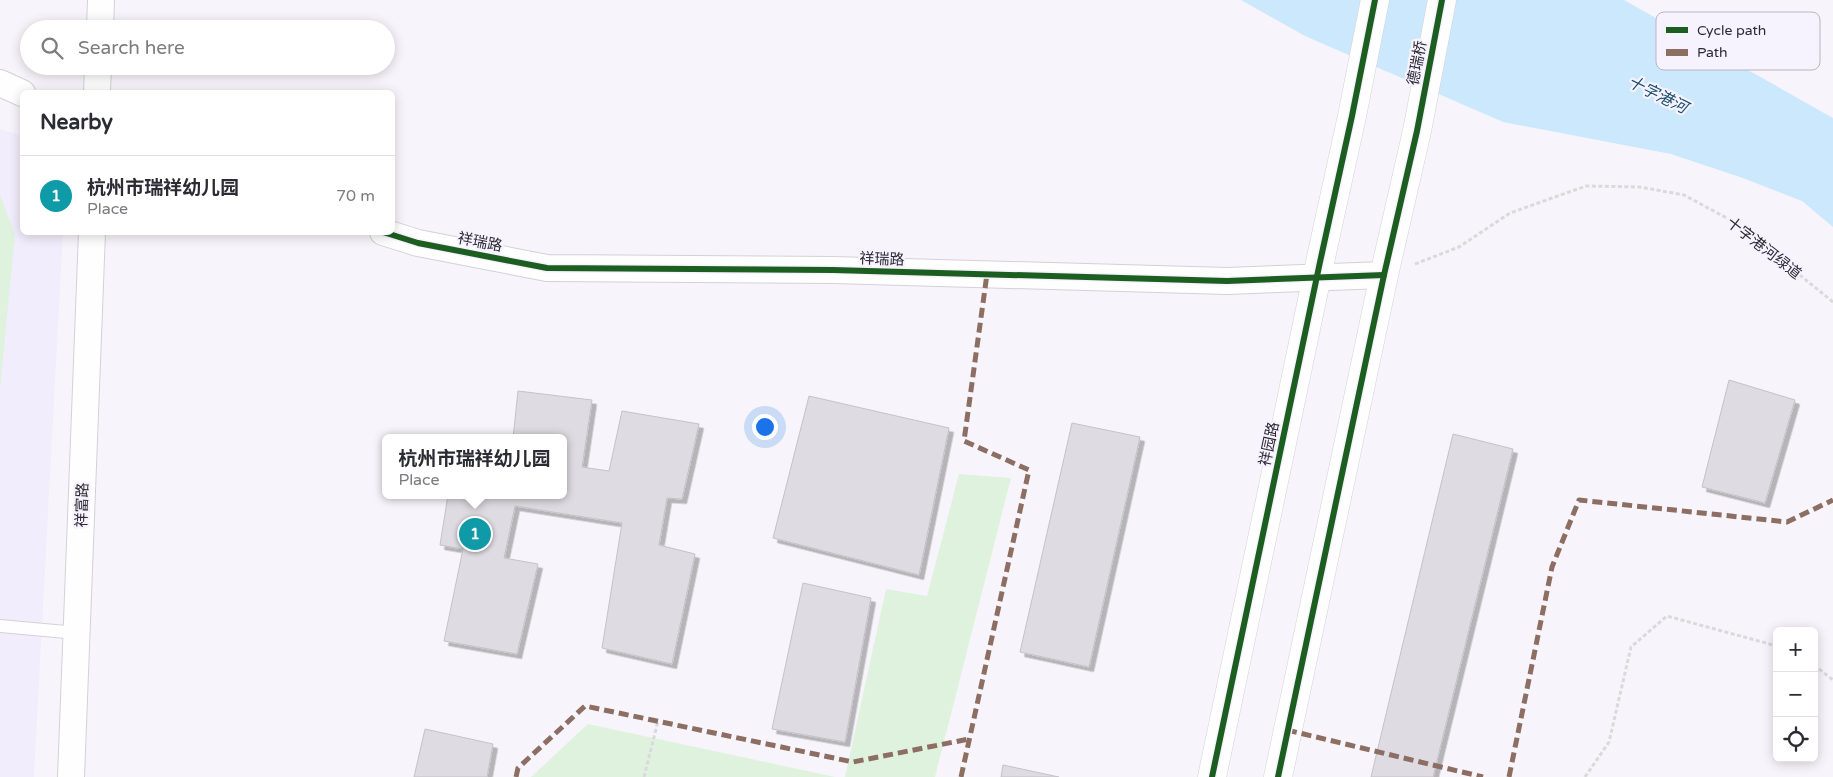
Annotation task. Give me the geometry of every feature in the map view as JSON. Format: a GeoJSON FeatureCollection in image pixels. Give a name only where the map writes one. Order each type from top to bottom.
{"type":"FeatureCollection","features":[{"type":"Feature","properties":{"kind":"main road","name":"祥园路"},"geometry":{"type":"LineString","coordinates":[[1212,777],[1375,0]]}},
{"type":"Feature","properties":{"kind":"main road","name":"德瑞桥"},"geometry":{"type":"LineString","coordinates":[[1384,275],[1417,130],[1442,0]]}},
{"type":"Feature","properties":{"kind":"main road"},"geometry":{"type":"LineString","coordinates":[[1278,777],[1384,275]]}},
{"type":"Feature","properties":{"kind":"street"},"geometry":{"type":"LineString","coordinates":[[100,20],[101,0]]}},
{"type":"Feature","properties":{"kind":"street"},"geometry":{"type":"LineString","coordinates":[[97,90],[98,75]]}},
{"type":"Feature","properties":{"kind":"street"},"geometry":{"type":"LineString","coordinates":[[0,83],[20,92]]}},
{"type":"Feature","properties":{"kind":"street","name":"祥富路"},"geometry":{"type":"LineString","coordinates":[[72,777],[92,235]]}},
{"type":"Feature","properties":{"kind":"street","name":"祥瑞路"},"geometry":{"type":"LineString","coordinates":[[393,235],[418,243],[547,268],[833,270],[1227,282],[1384,275]]}},
{"type":"Feature","properties":{"kind":"lane"},"geometry":{"type":"LineString","coordinates":[[0,626],[77,633]]}},
{"type":"Feature","properties":{"kind":"path"},"geometry":{"type":"LineString","coordinates":[[1585,777],[1609,742],[1631,647],[1666,616],[1773,645]]}},
{"type":"Feature","properties":{"kind":"path"},"geometry":{"type":"LineString","coordinates":[[1818,668],[1833,680]]}},
{"type":"Feature","properties":{"kind":"path"},"geometry":{"type":"LineString","coordinates":[[644,777],[658,721]]}},
{"type":"Feature","properties":{"kind":"shaded area"},"geometry":{"type":"Polygon","coordinates":[[[0,129],[20,136],[20,235],[63,235],[34,777],[0,777],[0,129]]]}},
{"type":"Feature","properties":{"kind":"green space"},"geometry":{"type":"Polygon","coordinates":[[[0,195],[15,235],[0,389],[0,195]]]}},
{"type":"Feature","properties":{"kind":"green space"},"geometry":{"type":"Polygon","coordinates":[[[959,474],[1011,478],[935,777],[845,777],[886,589],[927,596],[959,474]]]}},
{"type":"Feature","properties":{"kind":"green space"},"geometry":{"type":"Polygon","coordinates":[[[588,724],[835,777],[531,777],[588,724]]]}},
{"type":"Feature","properties":{"kind":"water","name":"十字港河"},"geometry":{"type":"Polygon","coordinates":[[[1241,0],[1624,0],[1656,18],[1656,70],[1748,70],[1833,118],[1833,227],[1802,201],[1740,177],[1671,154],[1503,122],[1305,36],[1241,0]]]}},
{"type":"Feature","properties":{"kind":"building"},"geometry":{"type":"Polygon","coordinates":[[[1729,380],[1795,400],[1765,503],[1702,487],[1729,380]]]}},
{"type":"Feature","properties":{"kind":"building"},"geometry":{"type":"Polygon","coordinates":[[[518,391],[592,400],[582,467],[609,471],[622,411],[699,424],[682,499],[667,498],[659,545],[695,554],[672,664],[602,648],[622,523],[515,506],[504,558],[538,564],[517,654],[444,641],[463,549],[440,545],[447,499],[567,499],[567,434],[513,434],[518,391]]]}},
{"type":"Feature","properties":{"kind":"building"},"geometry":{"type":"Polygon","coordinates":[[[809,396],[949,428],[919,575],[773,538],[809,396]]]}},
{"type":"Feature","properties":{"kind":"building"},"geometry":{"type":"Polygon","coordinates":[[[1072,423],[1140,437],[1089,667],[1020,652],[1072,423]]]}},
{"type":"Feature","properties":{"kind":"building"},"geometry":{"type":"Polygon","coordinates":[[[1453,434],[1513,449],[1433,777],[1371,777],[1453,434]]]}},
{"type":"Feature","properties":{"kind":"building"},"geometry":{"type":"Polygon","coordinates":[[[803,583],[871,598],[845,742],[772,729],[803,583]]]}},
{"type":"Feature","properties":{"kind":"building"},"geometry":{"type":"Polygon","coordinates":[[[425,729],[493,744],[487,777],[414,777],[425,729]]]}},
{"type":"Feature","properties":{"kind":"building"},"geometry":{"type":"Polygon","coordinates":[[[1003,765],[1059,777],[1001,777],[1003,765]]]}},
{"type":"Feature","properties":{"kind":"marked path"},"geometry":{"type":"LineString","coordinates":[[961,777],[1029,470],[964,441],[987,274]]}},
{"type":"Feature","properties":{"kind":"marked path"},"geometry":{"type":"LineString","coordinates":[[1509,777],[1552,567],[1579,500],[1787,522],[1833,500]]}},
{"type":"Feature","properties":{"kind":"marked path"},"geometry":{"type":"LineString","coordinates":[[516,777],[518,768],[585,706],[853,762],[969,739]]}},
{"type":"Feature","properties":{"kind":"marked path"},"geometry":{"type":"LineString","coordinates":[[1287,730],[1483,777]]}},
{"type":"Feature","properties":{"kind":"cycle path"},"geometry":{"type":"LineString","coordinates":[[1212,777],[1375,0]]}},
{"type":"Feature","properties":{"kind":"cycle path"},"geometry":{"type":"LineString","coordinates":[[1278,777],[1384,275],[1417,131],[1442,0]]}},
{"type":"Feature","properties":{"kind":"cycle path"},"geometry":{"type":"LineString","coordinates":[[393,235],[418,243],[547,268],[833,270],[1227,281],[1384,275]]}},
{"type":"Feature","properties":{"kind":"place","name":"杭州市瑞祥幼儿园"},"geometry":{"type":"Point","coordinates":[475,534]}}]}
